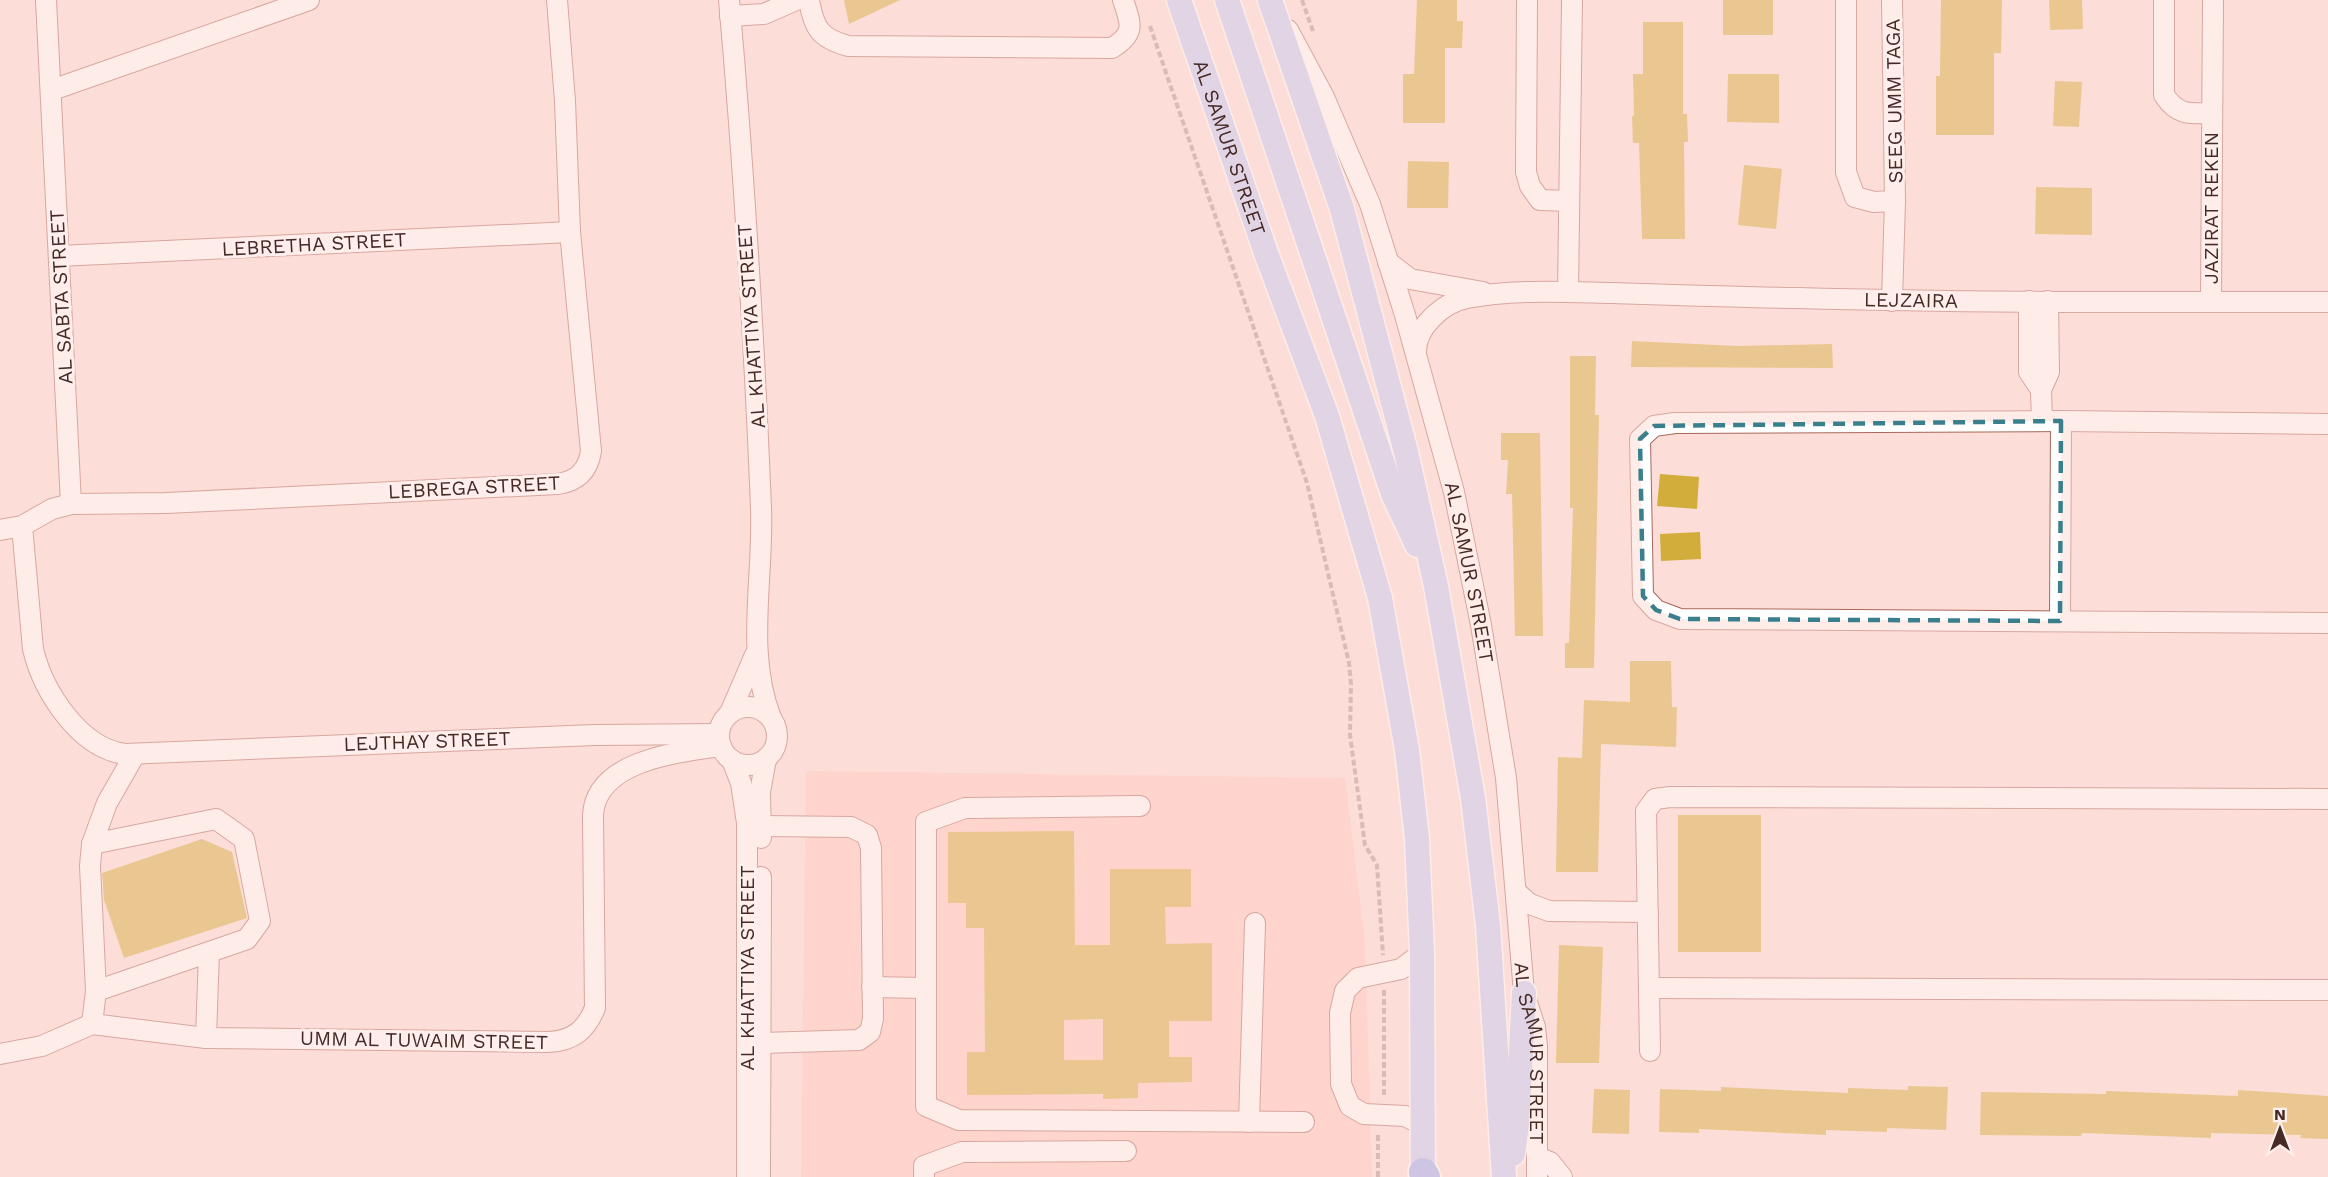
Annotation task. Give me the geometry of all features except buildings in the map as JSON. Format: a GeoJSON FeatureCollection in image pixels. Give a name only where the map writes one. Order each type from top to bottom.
{"type":"FeatureCollection","features":[{"type":"Feature","properties":{"kind":"main road","name":"AL SAMUR STREET"},"geometry":{"type":"LineString","coordinates":[[1179,0],[1266,254],[1326,416],[1380,598],[1407,750],[1418,839],[1422,953],[1424,1175]]}},
{"type":"Feature","properties":{"kind":"main road"},"geometry":{"type":"LineString","coordinates":[[1227,0],[1393,494],[1436,586]]}},
{"type":"Feature","properties":{"kind":"main road","name":"AL SAMUR STREET"},"geometry":{"type":"LineString","coordinates":[[1270,0],[1342,209],[1406,452],[1436,586],[1473,798],[1488,925],[1504,1177]]}},
{"type":"Feature","properties":{"kind":"main road"},"geometry":{"type":"LineString","coordinates":[[1509,1177],[1517,1124],[1524,993]]}},
{"type":"Feature","properties":{"kind":"street","name":"AL SABTA STREET"},"geometry":{"type":"LineString","coordinates":[[46,0],[70,504]]}},
{"type":"Feature","properties":{"kind":"street"},"geometry":{"type":"LineString","coordinates":[[52,90],[309,0]]}},
{"type":"Feature","properties":{"kind":"street","name":"LEBREGA STREET"},"geometry":{"type":"LineString","coordinates":[[0,530],[22,526],[52,509],[70,504],[166,503],[558,484],[577,477],[590,461],[591,452],[570,232],[565,101],[557,0]]}},
{"type":"Feature","properties":{"kind":"street"},"geometry":{"type":"LineString","coordinates":[[730,8],[764,14],[796,0]]}},
{"type":"Feature","properties":{"kind":"street"},"geometry":{"type":"LineString","coordinates":[[809,0],[812,18],[827,40],[848,46],[1112,48],[1126,39],[1131,27],[1123,0]]}},
{"type":"Feature","properties":{"kind":"street","name":"AL SAMUR STREET"},"geometry":{"type":"LineString","coordinates":[[1270,0],[1312,71],[1353,160],[1388,262],[1454,492],[1481,625],[1506,778],[1524,993],[1535,1027],[1537,1177]]}},
{"type":"Feature","properties":{"kind":"street"},"geometry":{"type":"LineString","coordinates":[[1527,0],[1526,172],[1530,186],[1540,200],[1569,201]]}},
{"type":"Feature","properties":{"kind":"street"},"geometry":{"type":"LineString","coordinates":[[1568,292],[1572,0]]}},
{"type":"Feature","properties":{"kind":"street","name":"SEEG UMM TAGA"},"geometry":{"type":"LineString","coordinates":[[1846,0],[1846,172],[1855,197],[1874,202],[1895,201]]}},
{"type":"Feature","properties":{"kind":"street","name":"SEEG UMM TAGA"},"geometry":{"type":"LineString","coordinates":[[1892,0],[1895,201],[1892,301]]}},
{"type":"Feature","properties":{"kind":"street","name":"JAZIRAT REKEN"},"geometry":{"type":"LineString","coordinates":[[2164,0],[2164,95],[2173,108],[2191,114],[2211,113]]}},
{"type":"Feature","properties":{"kind":"street","name":"JAZIRAT REKEN"},"geometry":{"type":"LineString","coordinates":[[2211,302],[2213,0]]}},
{"type":"Feature","properties":{"kind":"street","name":"AL KHATTIYA STREET"},"geometry":{"type":"LineString","coordinates":[[730,8],[761,499],[761,558],[756,653],[760,686],[771,718]]}},
{"type":"Feature","properties":{"kind":"street","name":"LEBRETHA STREET"},"geometry":{"type":"LineString","coordinates":[[59,256],[570,232]]}},
{"type":"Feature","properties":{"kind":"street","name":"LEJZAIRA"},"geometry":{"type":"LineString","coordinates":[[1388,262],[1410,279],[1495,294]]}},
{"type":"Feature","properties":{"kind":"street","name":"LEJZAIRA"},"geometry":{"type":"LineString","coordinates":[[1416,358],[1416,341],[1425,325],[1448,307],[1464,299],[1495,294],[1568,292],[1892,301],[2328,302]]}},
{"type":"Feature","properties":{"kind":"street"},"geometry":{"type":"LineString","coordinates":[[2039,301],[2029,372],[2041,390],[2051,421],[2060,621]]}},
{"type":"Feature","properties":{"kind":"street"},"geometry":{"type":"LineString","coordinates":[[2328,424],[2051,421],[1686,423],[1654,426],[1640,439],[1643,596],[1656,610],[1680,620],[2328,623]]}},
{"type":"Feature","properties":{"kind":"street","name":"LEJTHAY STREET"},"geometry":{"type":"LineString","coordinates":[[22,526],[33,649],[48,691],[88,740],[115,753],[572,735],[724,747]]}},
{"type":"Feature","properties":{"kind":"street","name":"AL KHATTIYA STREET"},"geometry":{"type":"LineString","coordinates":[[730,713],[756,653]]}},
{"type":"Feature","properties":{"kind":"street"},"geometry":{"type":"LineString","coordinates":[[747,707],[764,711],[771,718],[776,726],[777,744],[766,759],[749,765],[724,747],[723,720],[730,713],[747,707]]}},
{"type":"Feature","properties":{"kind":"street","name":"AL KHATTIYA STREET"},"geometry":{"type":"LineString","coordinates":[[724,747],[741,783],[747,823],[747,1177]]}},
{"type":"Feature","properties":{"kind":"street","name":"UMM AL TUWAIM STREET"},"geometry":{"type":"LineString","coordinates":[[92,1024],[206,1038],[549,1042],[573,1037],[583,1030],[595,1008],[593,816],[596,797],[621,773],[650,759],[724,747]]}},
{"type":"Feature","properties":{"kind":"street"},"geometry":{"type":"LineString","coordinates":[[0,1054],[42,1046],[92,1024],[96,991],[90,866],[92,844],[107,803],[135,754]]}},
{"type":"Feature","properties":{"kind":"street","name":"AL KHATTIYA STREET"},"geometry":{"type":"LineString","coordinates":[[760,1177],[760,792],[766,759]]}},
{"type":"Feature","properties":{"kind":"street"},"geometry":{"type":"LineString","coordinates":[[1650,1051],[1646,811],[1655,799],[1670,796],[2328,799]]}},
{"type":"Feature","properties":{"kind":"street"},"geometry":{"type":"LineString","coordinates":[[1140,806],[965,808],[926,822],[923,988],[926,1106],[959,1120],[1304,1122]]}},
{"type":"Feature","properties":{"kind":"street"},"geometry":{"type":"LineString","coordinates":[[92,844],[216,819],[244,839],[260,921],[247,939],[96,991]]}},
{"type":"Feature","properties":{"kind":"street"},"geometry":{"type":"LineString","coordinates":[[761,826],[851,827],[867,836],[871,848],[872,987],[872,1025],[870,1032],[859,1041],[761,1043]]}},
{"type":"Feature","properties":{"kind":"street"},"geometry":{"type":"LineString","coordinates":[[1516,892],[1530,904],[1548,911],[1648,912]]}},
{"type":"Feature","properties":{"kind":"street"},"geometry":{"type":"LineString","coordinates":[[1520,941],[1531,925],[1548,911]]}},
{"type":"Feature","properties":{"kind":"street"},"geometry":{"type":"LineString","coordinates":[[1249,1122],[1255,923]]}},
{"type":"Feature","properties":{"kind":"street"},"geometry":{"type":"LineString","coordinates":[[206,1038],[209,952]]}},
{"type":"Feature","properties":{"kind":"street"},"geometry":{"type":"LineString","coordinates":[[1422,953],[1409,965],[1384,974],[1358,978],[1345,991],[1340,1005],[1342,1092],[1350,1106],[1356,1110],[1405,1116],[1423,1125]]}},
{"type":"Feature","properties":{"kind":"street"},"geometry":{"type":"LineString","coordinates":[[872,987],[923,988]]}},
{"type":"Feature","properties":{"kind":"street"},"geometry":{"type":"LineString","coordinates":[[1649,988],[2328,990]]}},
{"type":"Feature","properties":{"kind":"street"},"geometry":{"type":"LineString","coordinates":[[924,1177],[924,1166],[962,1152],[1126,1151]]}},
{"type":"Feature","properties":{"kind":"street"},"geometry":{"type":"LineString","coordinates":[[1537,1157],[1550,1162],[1562,1177]]}},
{"type":"Feature","properties":{"kind":"path"},"geometry":{"type":"LineString","coordinates":[[1148,21],[1307,483],[1349,663],[1350,735],[1365,845],[1377,865],[1384,974],[1378,1177]]}},
{"type":"Feature","properties":{"kind":"highlighted area"},"geometry":{"type":"Polygon","coordinates":[[[2061,421],[2060,621],[1680,619],[1656,610],[1643,596],[1640,439],[1654,426],[2061,421]]]}},
{"type":"Feature","properties":{"kind":"shaded area"},"geometry":{"type":"Polygon","coordinates":[[[806,771],[1345,778],[1365,942],[1372,1177],[801,1177],[806,771]]]}}]}
